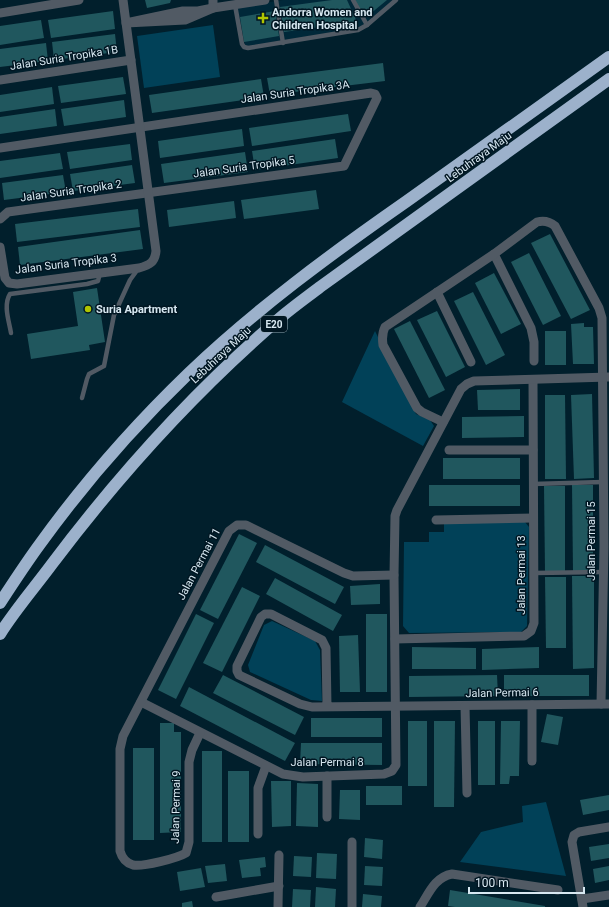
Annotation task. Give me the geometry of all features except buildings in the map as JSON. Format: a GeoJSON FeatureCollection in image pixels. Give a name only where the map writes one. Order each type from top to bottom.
{"type":"FeatureCollection","features":[{"type":"Feature","properties":{"kind":"highway","name":"Lebuhraya Maju"},"geometry":{"type":"LineString","coordinates":[[0,602],[40,544],[111,456],[149,414],[222,343],[279,295],[375,223],[609,57]]}},
{"type":"Feature","properties":{"kind":"highway","name":"Lebuhraya Maju"},"geometry":{"type":"LineString","coordinates":[[0,634],[86,518],[174,418],[240,354],[280,318],[320,287],[609,79]]}},
{"type":"Feature","properties":{"kind":"street"},"geometry":{"type":"LineString","coordinates":[[0,13],[79,0]]}},
{"type":"Feature","properties":{"kind":"street"},"geometry":{"type":"LineString","coordinates":[[123,0],[156,251],[152,263],[139,268]]}},
{"type":"Feature","properties":{"kind":"street"},"geometry":{"type":"LineString","coordinates":[[126,24],[185,20],[213,4],[222,3],[235,5],[265,0]]}},
{"type":"Feature","properties":{"kind":"street","name":"Jalan Suria Tropika 1B"},"geometry":{"type":"LineString","coordinates":[[0,80],[131,60]]}},
{"type":"Feature","properties":{"kind":"street","name":"Jalan Suria Tropika 3A"},"geometry":{"type":"LineString","coordinates":[[140,127],[371,93],[375,94],[377,98],[344,166]]}},
{"type":"Feature","properties":{"kind":"street"},"geometry":{"type":"LineString","coordinates":[[0,148],[140,127]]}},
{"type":"Feature","properties":{"kind":"street","name":"Jalan Suria Tropika 5"},"geometry":{"type":"LineString","coordinates":[[148,192],[344,166]]}},
{"type":"Feature","properties":{"kind":"street","name":"Jalan Suria Tropika 2"},"geometry":{"type":"LineString","coordinates":[[0,219],[8,212],[148,192]]}},
{"type":"Feature","properties":{"kind":"street","name":"Jalan Permai 15"},"geometry":{"type":"LineString","coordinates":[[443,422],[417,408],[383,344],[383,330],[385,327],[494,254],[538,222],[547,221],[555,226],[599,308],[602,318],[606,377],[603,482],[606,547],[603,572],[605,704]]}},
{"type":"Feature","properties":{"kind":"street","name":"Jalan Suria Tropika 3"},"geometry":{"type":"LineString","coordinates":[[0,247],[5,278],[9,283],[17,284],[139,268]]}},
{"type":"Feature","properties":{"kind":"street"},"geometry":{"type":"LineString","coordinates":[[494,254],[531,328],[534,342],[534,361]]}},
{"type":"Feature","properties":{"kind":"street"},"geometry":{"type":"LineString","coordinates":[[437,292],[471,362]]}},
{"type":"Feature","properties":{"kind":"street"},"geometry":{"type":"LineString","coordinates":[[533,380],[606,377]]}},
{"type":"Feature","properties":{"kind":"street","name":"Jalan Permai 8"},"geometry":{"type":"LineString","coordinates":[[141,702],[283,774],[293,776],[327,776],[384,774],[392,771],[396,766],[394,523],[397,510],[461,389],[474,381],[533,380]]}},
{"type":"Feature","properties":{"kind":"street","name":"Jalan Permai 13"},"geometry":{"type":"LineString","coordinates":[[395,639],[524,636],[532,631],[534,623],[533,380]]}},
{"type":"Feature","properties":{"kind":"street"},"geometry":{"type":"LineString","coordinates":[[449,450],[533,450]]}},
{"type":"Feature","properties":{"kind":"street"},"geometry":{"type":"LineString","coordinates":[[436,520],[533,518]]}},
{"type":"Feature","properties":{"kind":"street","name":"Jalan Permai 11"},"geometry":{"type":"LineString","coordinates":[[156,862],[139,866],[132,864],[122,857],[120,851],[120,749],[123,736],[230,531],[237,525],[246,525],[353,576],[394,576]]}},
{"type":"Feature","properties":{"kind":"street","name":"Jalan Permai 6"},"geometry":{"type":"LineString","coordinates":[[327,706],[326,648],[322,640],[271,614],[265,614],[261,617],[237,666],[237,671],[239,675],[300,704],[312,707],[605,704]]}},
{"type":"Feature","properties":{"kind":"street"},"geometry":{"type":"LineString","coordinates":[[532,705],[532,761]]}},
{"type":"Feature","properties":{"kind":"street"},"geometry":{"type":"LineString","coordinates":[[465,706],[466,793]]}},
{"type":"Feature","properties":{"kind":"street","name":"Jalan Permai 9"},"geometry":{"type":"LineString","coordinates":[[156,862],[182,856],[186,853],[188,848],[189,762],[192,750],[200,733]]}},
{"type":"Feature","properties":{"kind":"street"},"geometry":{"type":"LineString","coordinates":[[258,834],[258,788],[266,766]]}},
{"type":"Feature","properties":{"kind":"street"},"geometry":{"type":"LineString","coordinates":[[327,776],[327,817]]}},
{"type":"Feature","properties":{"kind":"street"},"geometry":{"type":"LineString","coordinates":[[609,827],[579,832],[574,835],[572,842],[582,903],[609,895]]}},
{"type":"Feature","properties":{"kind":"street"},"geometry":{"type":"LineString","coordinates":[[352,842],[352,907]]}},
{"type":"Feature","properties":{"kind":"street"},"geometry":{"type":"LineString","coordinates":[[278,907],[279,855]]}},
{"type":"Feature","properties":{"kind":"street"},"geometry":{"type":"LineString","coordinates":[[420,907],[438,879],[444,875],[452,874],[558,890]]}},
{"type":"Feature","properties":{"kind":"street"},"geometry":{"type":"LineString","coordinates":[[216,897],[279,886]]}},
{"type":"Feature","properties":{"kind":"lane"},"geometry":{"type":"LineString","coordinates":[[276,0],[283,43]]}},
{"type":"Feature","properties":{"kind":"lane"},"geometry":{"type":"LineString","coordinates":[[353,0],[367,25]]}},
{"type":"Feature","properties":{"kind":"lane"},"geometry":{"type":"LineString","coordinates":[[235,5],[242,44],[244,47],[248,48],[358,30],[367,25],[396,0]]}},
{"type":"Feature","properties":{"kind":"lane"},"geometry":{"type":"LineString","coordinates":[[82,398],[89,374],[104,366],[114,315],[130,280],[139,268]]}},
{"type":"Feature","properties":{"kind":"lane"},"geometry":{"type":"LineString","coordinates":[[11,333],[7,307],[7,299],[10,294],[87,284],[98,281],[100,273]]}},
{"type":"Feature","properties":{"kind":"lane"},"geometry":{"type":"LineString","coordinates":[[533,484],[603,482]]}},
{"type":"Feature","properties":{"kind":"lane"},"geometry":{"type":"LineString","coordinates":[[534,572],[603,572]]}},
{"type":"Feature","properties":{"kind":"shaded area"},"geometry":{"type":"Polygon","coordinates":[[[283,0],[393,0],[358,28],[248,46],[245,45],[237,7],[283,0]]]}},
{"type":"Feature","properties":{"kind":"shaded area"},"geometry":{"type":"Polygon","coordinates":[[[213,25],[220,77],[144,88],[137,36],[213,25]]]}},
{"type":"Feature","properties":{"kind":"shaded area"},"geometry":{"type":"Polygon","coordinates":[[[375,331],[416,414],[430,420],[434,426],[423,446],[342,402],[375,331]]]}},
{"type":"Feature","properties":{"kind":"shaded area"},"geometry":{"type":"Polygon","coordinates":[[[444,521],[525,522],[529,527],[527,626],[521,632],[409,633],[403,626],[404,542],[429,542],[429,532],[444,532],[444,521]]]}},
{"type":"Feature","properties":{"kind":"shaded area"},"geometry":{"type":"Polygon","coordinates":[[[272,621],[315,641],[320,650],[322,701],[311,700],[250,672],[248,665],[264,625],[272,621]]]}},
{"type":"Feature","properties":{"kind":"shaded area"},"geometry":{"type":"Polygon","coordinates":[[[546,802],[566,876],[460,862],[481,832],[523,822],[522,806],[546,802]]]}},
{"type":"Feature","properties":{"kind":"place","name":"Andorra Women and Children Hospital"},"geometry":{"type":"Point","coordinates":[263,18]}},
{"type":"Feature","properties":{"kind":"place","name":"Suria Apartment"},"geometry":{"type":"Point","coordinates":[88,309]}}]}
